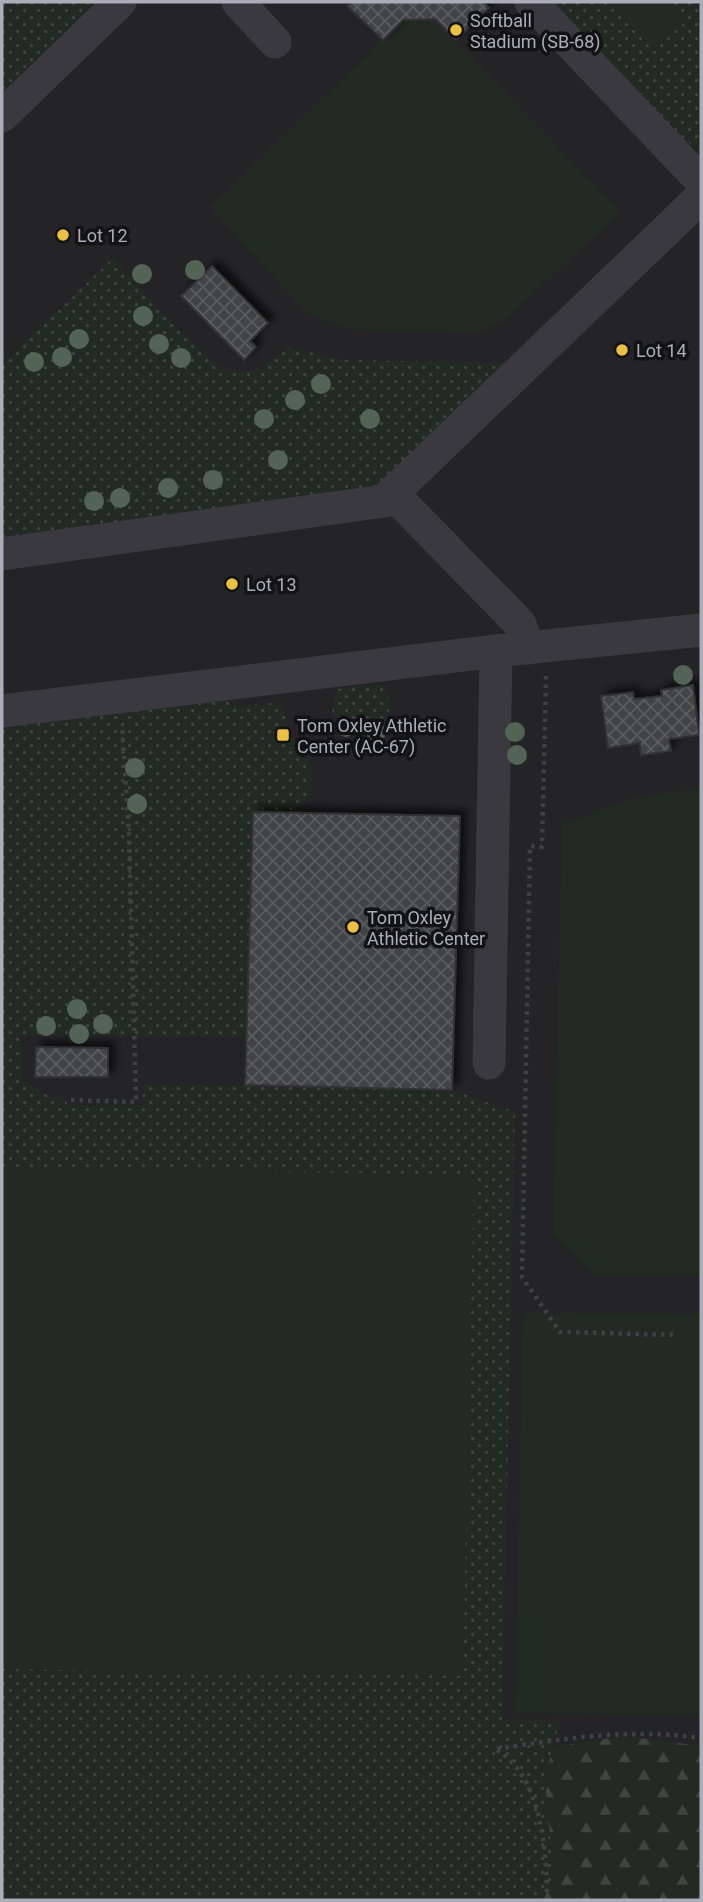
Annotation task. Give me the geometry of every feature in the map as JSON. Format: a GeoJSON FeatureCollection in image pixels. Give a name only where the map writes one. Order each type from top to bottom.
{"type":"FeatureCollection","features":[{"type":"Feature","properties":{"kind":"lane"},"geometry":{"type":"LineString","coordinates":[[2,116],[120,2]]}},
{"type":"Feature","properties":{"kind":"lane"},"geometry":{"type":"LineString","coordinates":[[238,2],[275,42]]}},
{"type":"Feature","properties":{"kind":"lane"},"geometry":{"type":"LineString","coordinates":[[531,2],[701,181]]}},
{"type":"Feature","properties":{"kind":"lane"},"geometry":{"type":"LineString","coordinates":[[2,554],[378,503],[393,494],[701,197]]}},
{"type":"Feature","properties":{"kind":"lane"},"geometry":{"type":"LineString","coordinates":[[393,494],[520,624],[522,649],[489,1063]]}},
{"type":"Feature","properties":{"kind":"lane"},"geometry":{"type":"LineString","coordinates":[[2,711],[701,630]]}},
{"type":"Feature","properties":{"kind":"path"},"geometry":{"type":"LineString","coordinates":[[522,649],[546,671],[542,847],[530,846],[522,1277],[560,1332],[678,1335]]}},
{"type":"Feature","properties":{"kind":"path"},"geometry":{"type":"LineString","coordinates":[[71,1100],[136,1102],[129,835],[120,696]]}},
{"type":"Feature","properties":{"kind":"path"},"geometry":{"type":"LineString","coordinates":[[547,1900],[545,1850],[526,1779],[519,1766],[497,1749],[594,1734],[669,1734],[701,1738]]}},
{"type":"Feature","properties":{"kind":"shaded area"},"geometry":{"type":"Polygon","coordinates":[[[2,2],[701,2],[701,1900],[2,1900],[2,2]]]}},
{"type":"Feature","properties":{"kind":"green space"},"geometry":{"type":"Polygon","coordinates":[[[2,2],[94,2],[2,93],[2,2]]]}},
{"type":"Feature","properties":{"kind":"green space"},"geometry":{"type":"Polygon","coordinates":[[[553,2],[701,2],[701,149],[685,141],[553,2]]]}},
{"type":"Feature","properties":{"kind":"green space"},"geometry":{"type":"Polygon","coordinates":[[[608,2],[670,2],[687,20],[654,51],[608,2]]]}},
{"type":"Feature","properties":{"kind":"green space"},"geometry":{"type":"Polygon","coordinates":[[[435,19],[621,212],[506,319],[477,334],[346,329],[306,313],[210,207],[403,20],[435,19]]]}},
{"type":"Feature","properties":{"kind":"green space"},"geometry":{"type":"Polygon","coordinates":[[[114,257],[173,325],[210,359],[227,369],[241,372],[255,369],[288,347],[346,360],[507,363],[377,492],[2,538],[2,364],[114,257]]]}},
{"type":"Feature","properties":{"kind":"green space"},"geometry":{"type":"Polygon","coordinates":[[[382,684],[391,704],[384,726],[365,736],[343,730],[332,711],[337,689],[382,684]]]}},
{"type":"Feature","properties":{"kind":"green space"},"geometry":{"type":"Polygon","coordinates":[[[228,698],[230,707],[282,702],[291,738],[311,765],[310,795],[299,813],[253,812],[247,1037],[21,1036],[22,1080],[49,1096],[66,1097],[67,1106],[142,1106],[144,1084],[452,1090],[515,1112],[502,1720],[560,1720],[545,1778],[554,1880],[533,1900],[2,1900],[2,726],[228,698]]]}},
{"type":"Feature","properties":{"kind":"green space"},"geometry":{"type":"Polygon","coordinates":[[[701,788],[701,1276],[596,1276],[553,1234],[562,824],[634,798],[701,788]]]}},
{"type":"Feature","properties":{"kind":"green space"},"geometry":{"type":"Polygon","coordinates":[[[2,1167],[474,1175],[463,1676],[2,1669],[2,1167]]]}},
{"type":"Feature","properties":{"kind":"green space"},"geometry":{"type":"Polygon","coordinates":[[[523,1313],[701,1314],[701,1715],[515,1713],[523,1313]]]}},
{"type":"Feature","properties":{"kind":"green space"},"geometry":{"type":"Polygon","coordinates":[[[624,1736],[701,1746],[701,1900],[533,1900],[554,1879],[545,1778],[553,1747],[624,1736]]]}},
{"type":"Feature","properties":{"kind":"building","name":"Softball Stadium (SB-68)"},"geometry":{"type":"Polygon","coordinates":[[[351,2],[483,2],[489,8],[456,40],[435,19],[403,20],[383,40],[347,6],[351,2]]]}},
{"type":"Feature","properties":{"kind":"building"},"geometry":{"type":"Polygon","coordinates":[[[212,266],[268,323],[250,341],[256,347],[244,360],[181,296],[212,266]]]}},
{"type":"Feature","properties":{"kind":"building"},"geometry":{"type":"Polygon","coordinates":[[[693,685],[699,735],[669,739],[671,751],[641,755],[640,743],[608,748],[601,696],[633,692],[634,699],[662,696],[661,690],[693,685]]]}},
{"type":"Feature","properties":{"kind":"building","name":"Tom Oxley Athletic Center"},"geometry":{"type":"Polygon","coordinates":[[[253,812],[460,816],[452,1090],[245,1085],[253,812]]]}},
{"type":"Feature","properties":{"kind":"building"},"geometry":{"type":"Polygon","coordinates":[[[36,1047],[108,1048],[108,1077],[35,1077],[36,1047]]]}},
{"type":"Feature","properties":{"kind":"place","name":"Softball Stadium (SB-68)"},"geometry":{"type":"Point","coordinates":[456,30]}},
{"type":"Feature","properties":{"kind":"place","name":"Lot 12"},"geometry":{"type":"Point","coordinates":[63,235]}},
{"type":"Feature","properties":{"kind":"place","name":"Lot 14"},"geometry":{"type":"Point","coordinates":[622,350]}},
{"type":"Feature","properties":{"kind":"place","name":"Lot 13"},"geometry":{"type":"Point","coordinates":[232,584]}},
{"type":"Feature","properties":{"kind":"place","name":"Tom Oxley Athletic Center (AC-67)"},"geometry":{"type":"Point","coordinates":[283,735]}},
{"type":"Feature","properties":{"kind":"place","name":"Tom Oxley Athletic Center"},"geometry":{"type":"Point","coordinates":[353,927]}}]}
